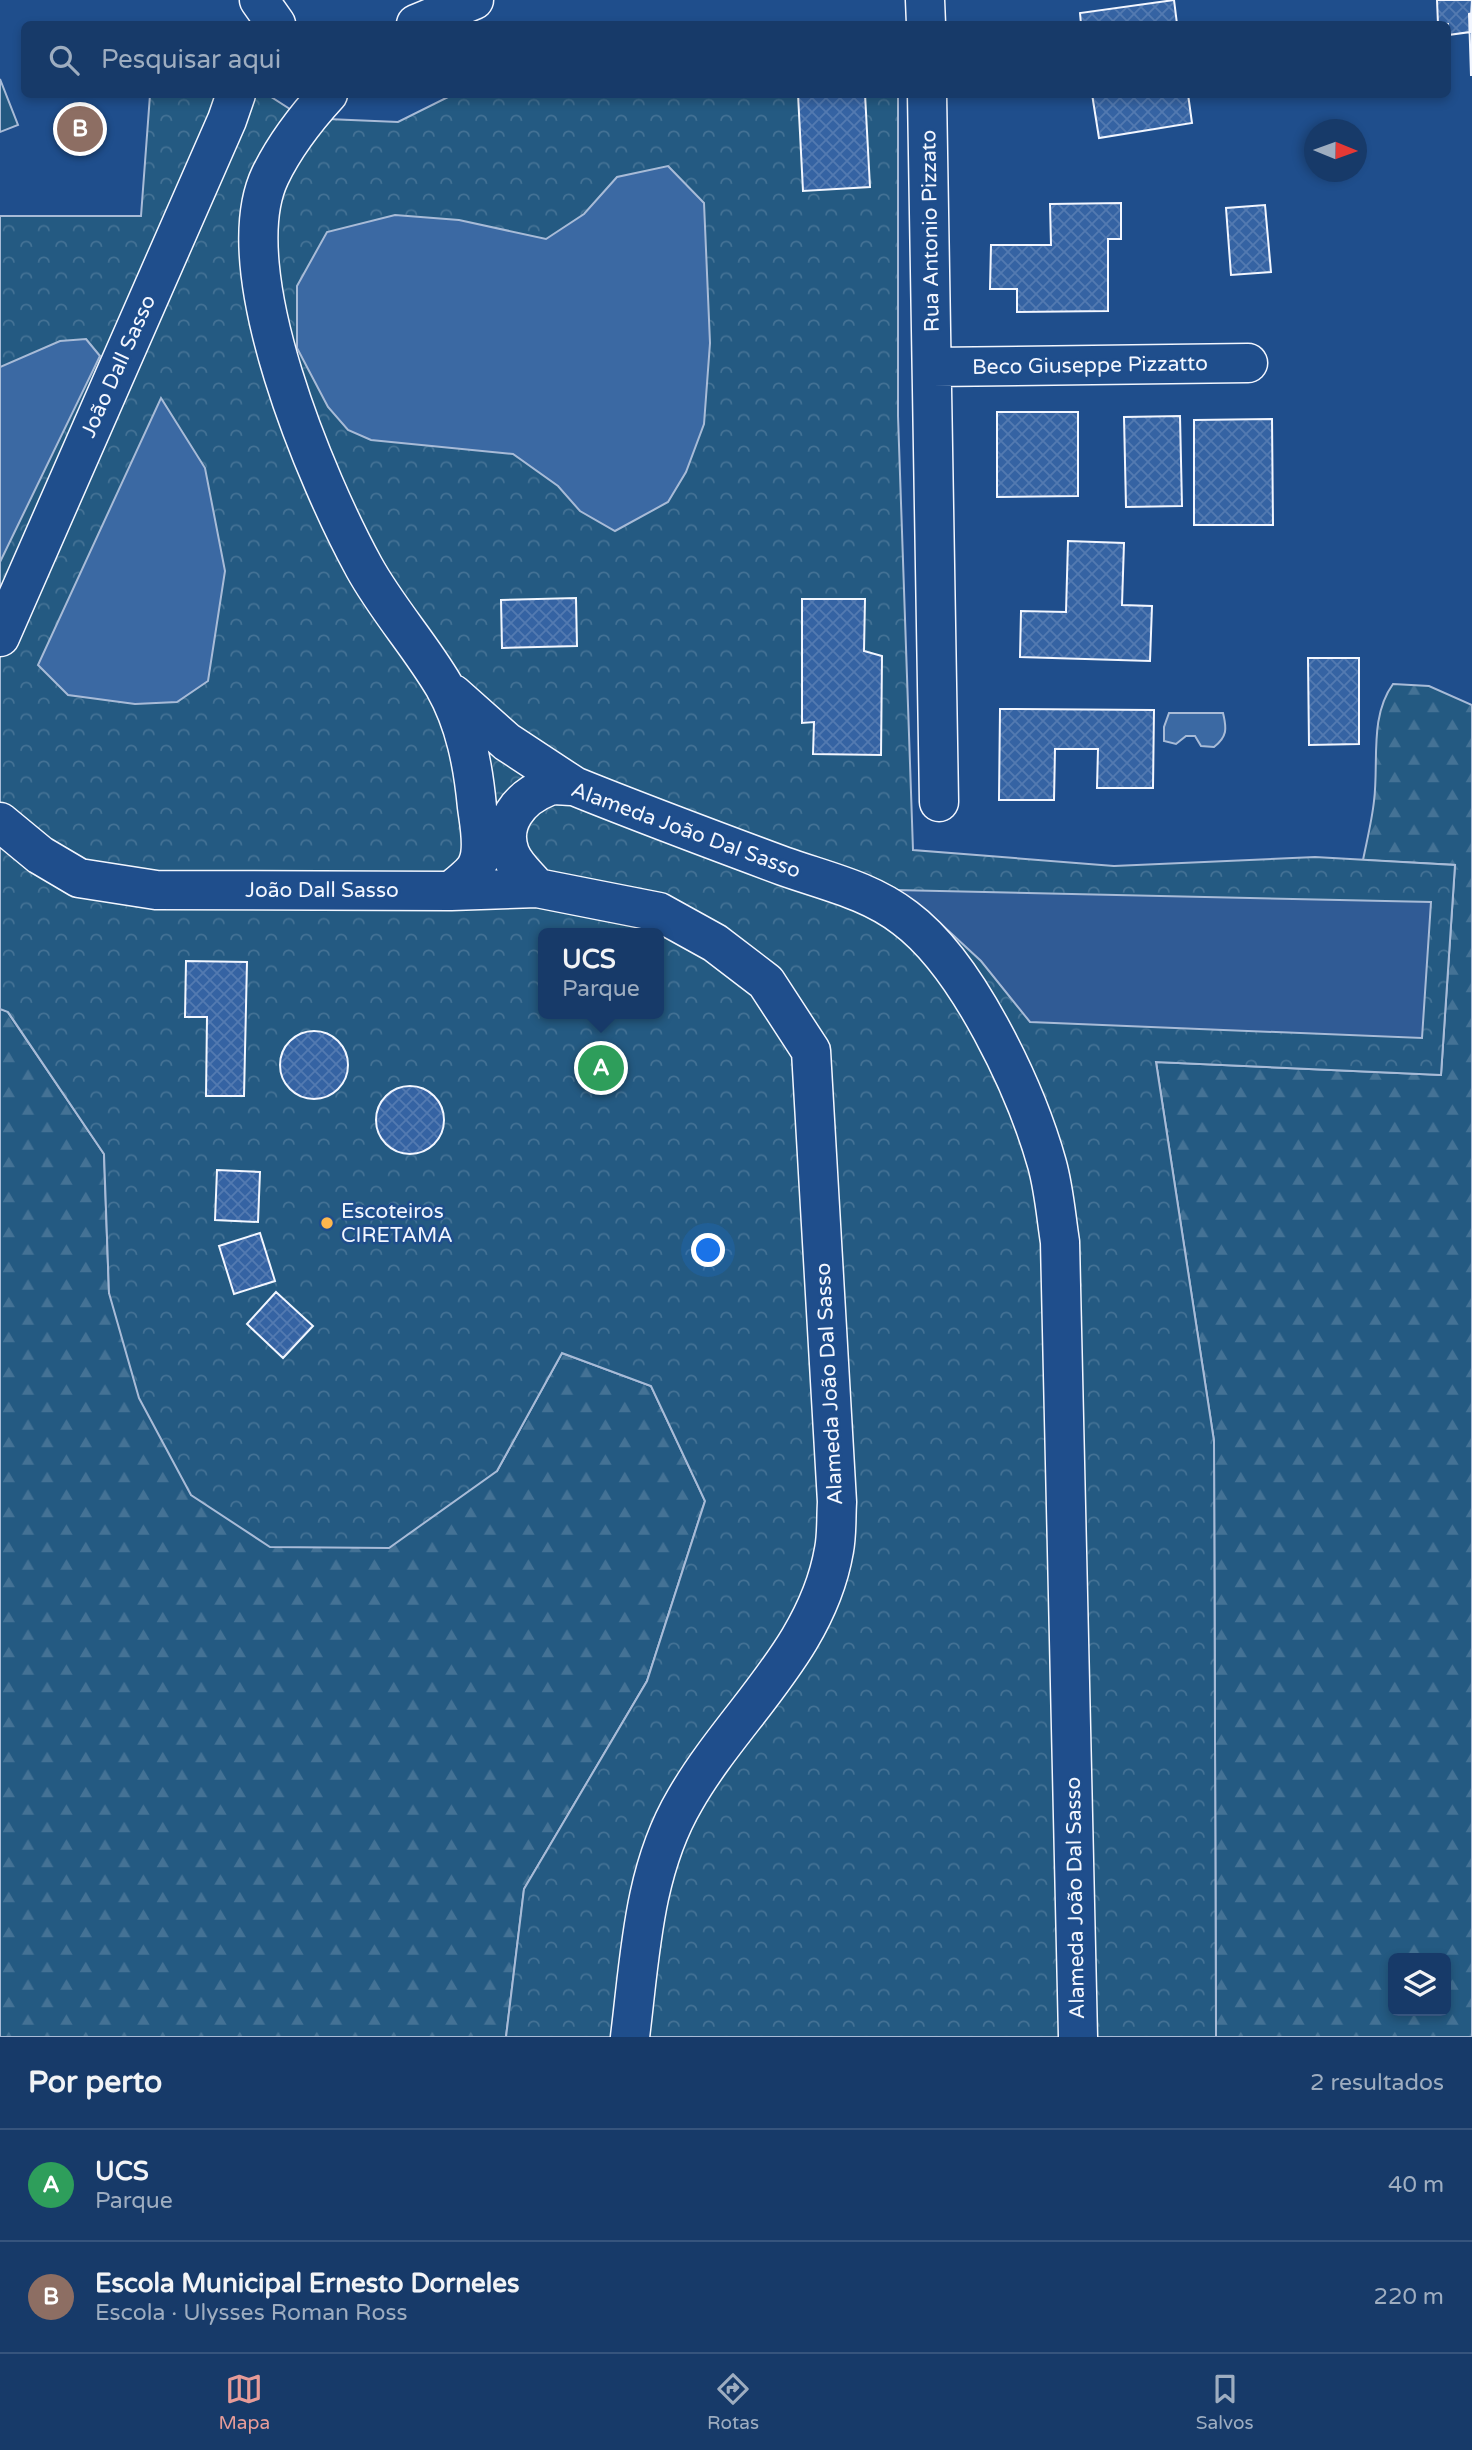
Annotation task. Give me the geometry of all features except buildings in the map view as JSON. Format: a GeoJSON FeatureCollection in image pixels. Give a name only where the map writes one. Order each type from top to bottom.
{"type":"FeatureCollection","features":[{"type":"Feature","properties":{"kind":"street"},"geometry":{"type":"LineString","coordinates":[[408,21],[423,0]]}},
{"type":"Feature","properties":{"kind":"street"},"geometry":{"type":"LineString","coordinates":[[423,21],[474,0]]}},
{"type":"Feature","properties":{"kind":"street"},"geometry":{"type":"LineString","coordinates":[[925,0],[926,21]]}},
{"type":"Feature","properties":{"kind":"street","name":"João Dall Sasso"},"geometry":{"type":"LineString","coordinates":[[0,637],[235,98]]}},
{"type":"Feature","properties":{"kind":"street"},"geometry":{"type":"LineString","coordinates":[[324,98],[311,113],[269,178],[259,223],[260,283],[295,416],[330,497],[364,568],[444,686],[467,740],[474,771],[480,836],[478,864],[452,891]]}},
{"type":"Feature","properties":{"kind":"street","name":"Rua Antonio Pizzato"},"geometry":{"type":"LineString","coordinates":[[927,98],[939,802]]}},
{"type":"Feature","properties":{"kind":"street","name":"Beco Giuseppe Pizzatto"},"geometry":{"type":"LineString","coordinates":[[933,367],[1248,363]]}},
{"type":"Feature","properties":{"kind":"street"},"geometry":{"type":"LineString","coordinates":[[444,686],[507,742],[574,786]]}},
{"type":"Feature","properties":{"kind":"street","name":"Alameda João Dal Sasso"},"geometry":{"type":"LineString","coordinates":[[629,2037],[646,1915],[658,1857],[685,1799],[792,1652],[820,1597],[835,1550],[837,1502],[811,1051],[766,982],[715,943],[659,912],[537,888],[510,854],[506,836],[510,817],[518,807],[548,786],[574,786],[774,862],[858,890],[906,918],[949,964],[990,1028],[1026,1101],[1047,1166],[1060,1242],[1078,2037]]}},
{"type":"Feature","properties":{"kind":"street","name":"João Dall Sasso"},"geometry":{"type":"LineString","coordinates":[[0,822],[40,855],[79,878],[143,888],[452,891],[537,888]]}},
{"type":"Feature","properties":{"kind":"green space"},"geometry":{"type":"Polygon","coordinates":[[[0,79],[18,125],[0,132],[0,79]]]}},
{"type":"Feature","properties":{"kind":"green space"},"geometry":{"type":"Polygon","coordinates":[[[150,98],[273,98],[304,118],[398,122],[446,98],[898,98],[898,416],[913,850],[1114,866],[1315,857],[1455,865],[1441,1075],[1156,1062],[1214,1441],[1216,2037],[506,2037],[524,1889],[647,1681],[705,1501],[651,1386],[562,1353],[497,1471],[389,1548],[270,1547],[191,1495],[139,1398],[109,1293],[104,1154],[8,1012],[0,1009],[0,216],[141,216],[150,98]]]}},
{"type":"Feature","properties":{"kind":"green space"},"geometry":{"type":"Polygon","coordinates":[[[1393,684],[1429,686],[1472,705],[1472,2037],[1216,2037],[1214,1441],[1156,1062],[1441,1075],[1455,865],[1363,860],[1374,801],[1376,741],[1381,711],[1393,684]]]}},
{"type":"Feature","properties":{"kind":"green space"},"geometry":{"type":"Polygon","coordinates":[[[0,1009],[7,1011],[104,1154],[109,1293],[497,1471],[562,1353],[651,1386],[705,1501],[647,1681],[524,1889],[506,2037],[0,2037],[0,1009]]]}},
{"type":"Feature","properties":{"kind":"shaded area"},"geometry":{"type":"Polygon","coordinates":[[[668,166],[704,203],[710,343],[704,424],[686,472],[668,502],[615,531],[580,511],[558,486],[513,454],[371,440],[348,430],[328,407],[297,348],[297,286],[327,232],[395,215],[459,220],[546,239],[584,214],[617,177],[668,166]]]}},
{"type":"Feature","properties":{"kind":"shaded area"},"geometry":{"type":"Polygon","coordinates":[[[86,339],[100,356],[0,562],[0,367],[60,341],[86,339]]]}},
{"type":"Feature","properties":{"kind":"shaded area"},"geometry":{"type":"Polygon","coordinates":[[[161,398],[205,468],[225,571],[208,681],[177,702],[135,704],[68,695],[38,665],[161,398]]]}},
{"type":"Feature","properties":{"kind":"shaded area"},"geometry":{"type":"Polygon","coordinates":[[[1169,713],[1223,713],[1224,736],[1214,747],[1201,746],[1195,736],[1186,736],[1176,744],[1164,741],[1164,727],[1169,713]]]}},
{"type":"Feature","properties":{"kind":"shaded area"},"geometry":{"type":"Polygon","coordinates":[[[895,890],[1431,902],[1422,1038],[1030,1022],[981,961],[940,923],[895,890]]]}},
{"type":"Feature","properties":{"kind":"place","name":"Escola Municipal Ernesto Dorneles"},"geometry":{"type":"Point","coordinates":[80,129]}},
{"type":"Feature","properties":{"kind":"place","name":"UCS"},"geometry":{"type":"Point","coordinates":[601,1068]}},
{"type":"Feature","properties":{"kind":"place","name":"Escoteiros CIRETAMA"},"geometry":{"type":"Point","coordinates":[327,1223]}}]}
